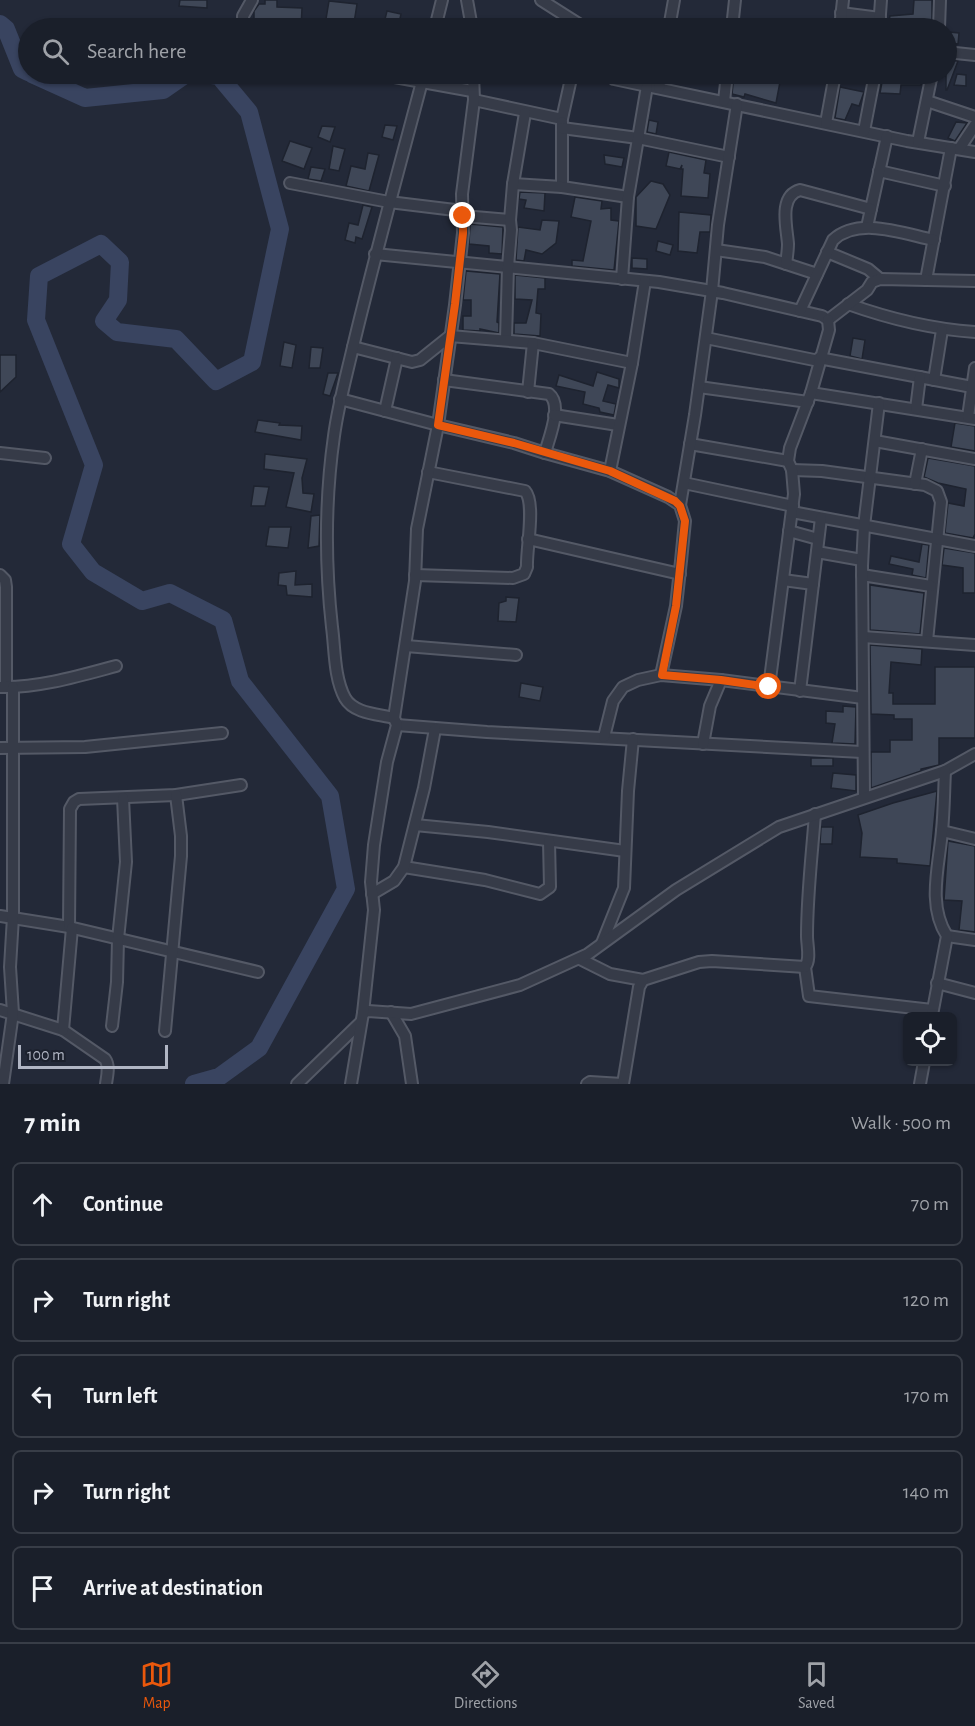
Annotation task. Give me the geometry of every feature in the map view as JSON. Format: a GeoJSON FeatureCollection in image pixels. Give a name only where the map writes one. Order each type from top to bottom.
{"type":"FeatureCollection","features":[{"type":"Feature","properties":{"kind":"street"},"geometry":{"type":"LineString","coordinates":[[243,18],[252,0]]}},
{"type":"Feature","properties":{"kind":"street"},"geometry":{"type":"LineString","coordinates":[[438,18],[442,0]]}},
{"type":"Feature","properties":{"kind":"street"},"geometry":{"type":"LineString","coordinates":[[467,0],[470,18]]}},
{"type":"Feature","properties":{"kind":"street"},"geometry":{"type":"LineString","coordinates":[[541,0],[555,4],[571,18]]}},
{"type":"Feature","properties":{"kind":"street"},"geometry":{"type":"LineString","coordinates":[[671,18],[674,0]]}},
{"type":"Feature","properties":{"kind":"street"},"geometry":{"type":"LineString","coordinates":[[733,18],[735,0]]}},
{"type":"Feature","properties":{"kind":"street"},"geometry":{"type":"LineString","coordinates":[[841,18],[843,0]]}},
{"type":"Feature","properties":{"kind":"street"},"geometry":{"type":"LineString","coordinates":[[879,18],[881,0]]}},
{"type":"Feature","properties":{"kind":"street"},"geometry":{"type":"LineString","coordinates":[[939,18],[940,0]]}},
{"type":"Feature","properties":{"kind":"street"},"geometry":{"type":"LineString","coordinates":[[841,14],[858,18]]}},
{"type":"Feature","properties":{"kind":"street"},"geometry":{"type":"LineString","coordinates":[[957,53],[975,55]]}},
{"type":"Feature","properties":{"kind":"street"},"geometry":{"type":"LineString","coordinates":[[420,84],[375,254],[333,437],[328,508],[327,588],[338,679],[345,699],[362,711],[395,722],[435,729],[862,752]]}},
{"type":"Feature","properties":{"kind":"street"},"geometry":{"type":"LineString","coordinates":[[439,84],[562,123],[729,157]]}},
{"type":"Feature","properties":{"kind":"street"},"geometry":{"type":"LineString","coordinates":[[351,1084],[362,1017],[374,910],[372,894],[374,844],[395,722],[416,575],[417,529],[438,425],[460,262],[462,194],[473,84]]}},
{"type":"Feature","properties":{"kind":"street"},"geometry":{"type":"LineString","coordinates":[[562,187],[562,123],[570,84]]}},
{"type":"Feature","properties":{"kind":"street"},"geometry":{"type":"LineString","coordinates":[[638,84],[975,152]]}},
{"type":"Feature","properties":{"kind":"street"},"geometry":{"type":"LineString","coordinates":[[622,279],[628,197],[638,138],[655,84]]}},
{"type":"Feature","properties":{"kind":"street"},"geometry":{"type":"LineString","coordinates":[[724,101],[726,84]]}},
{"type":"Feature","properties":{"kind":"street"},"geometry":{"type":"LineString","coordinates":[[826,123],[833,84]]}},
{"type":"Feature","properties":{"kind":"street"},"geometry":{"type":"LineString","coordinates":[[864,131],[873,84]]}},
{"type":"Feature","properties":{"kind":"street"},"geometry":{"type":"LineString","coordinates":[[918,142],[930,84]]}},
{"type":"Feature","properties":{"kind":"street"},"geometry":{"type":"LineString","coordinates":[[927,101],[975,117]]}},
{"type":"Feature","properties":{"kind":"street"},"geometry":{"type":"LineString","coordinates":[[662,675],[676,606],[685,521],[680,506],[706,338],[737,104]]}},
{"type":"Feature","properties":{"kind":"street"},"geometry":{"type":"LineString","coordinates":[[506,339],[513,184],[525,113]]}},
{"type":"Feature","properties":{"kind":"street"},"geometry":{"type":"LineString","coordinates":[[926,280],[955,149],[975,125]]}},
{"type":"Feature","properties":{"kind":"street"},"geometry":{"type":"LineString","coordinates":[[867,227],[887,136]]}},
{"type":"Feature","properties":{"kind":"street"},"geometry":{"type":"LineString","coordinates":[[879,171],[945,186]]}},
{"type":"Feature","properties":{"kind":"street"},"geometry":{"type":"LineString","coordinates":[[290,183],[389,202],[510,220]]}},
{"type":"Feature","properties":{"kind":"street"},"geometry":{"type":"LineString","coordinates":[[513,184],[562,187],[628,197]]}},
{"type":"Feature","properties":{"kind":"street"},"geometry":{"type":"LineString","coordinates":[[786,264],[788,244],[784,215],[795,191],[800,190],[871,210]]}},
{"type":"Feature","properties":{"kind":"street"},"geometry":{"type":"LineString","coordinates":[[800,311],[833,240],[838,235],[867,227],[934,240]]}},
{"type":"Feature","properties":{"kind":"street"},"geometry":{"type":"LineString","coordinates":[[716,250],[765,257],[817,274]]}},
{"type":"Feature","properties":{"kind":"street"},"geometry":{"type":"LineString","coordinates":[[827,252],[868,270],[880,279]]}},
{"type":"Feature","properties":{"kind":"street"},"geometry":{"type":"LineString","coordinates":[[375,254],[645,281],[712,291],[822,316],[828,320]]}},
{"type":"Feature","properties":{"kind":"street"},"geometry":{"type":"LineString","coordinates":[[828,320],[867,290],[872,282],[880,279],[975,281]]}},
{"type":"Feature","properties":{"kind":"street"},"geometry":{"type":"LineString","coordinates":[[610,471],[632,363],[645,281]]}},
{"type":"Feature","properties":{"kind":"street"},"geometry":{"type":"LineString","coordinates":[[848,304],[890,319],[942,330],[975,332]]}},
{"type":"Feature","properties":{"kind":"street"},"geometry":{"type":"LineString","coordinates":[[769,687],[794,494],[790,448],[809,397],[829,330],[828,320]]}},
{"type":"Feature","properties":{"kind":"street"},"geometry":{"type":"LineString","coordinates":[[934,380],[942,330]]}},
{"type":"Feature","properties":{"kind":"street"},"geometry":{"type":"LineString","coordinates":[[353,347],[416,362],[450,336],[506,339],[632,363]]}},
{"type":"Feature","properties":{"kind":"street"},"geometry":{"type":"LineString","coordinates":[[706,338],[972,387]]}},
{"type":"Feature","properties":{"kind":"street"},"geometry":{"type":"LineString","coordinates":[[528,392],[532,343]]}},
{"type":"Feature","properties":{"kind":"street"},"geometry":{"type":"LineString","coordinates":[[385,411],[398,358]]}},
{"type":"Feature","properties":{"kind":"street"},"geometry":{"type":"LineString","coordinates":[[699,387],[879,403],[971,418],[975,368]]}},
{"type":"Feature","properties":{"kind":"street"},"geometry":{"type":"LineString","coordinates":[[916,409],[920,377]]}},
{"type":"Feature","properties":{"kind":"street"},"geometry":{"type":"LineString","coordinates":[[444,380],[549,394],[552,397],[555,415],[545,453]]}},
{"type":"Feature","properties":{"kind":"street"},"geometry":{"type":"LineString","coordinates":[[340,399],[514,443],[610,471],[668,497],[680,506]]}},
{"type":"Feature","properties":{"kind":"street"},"geometry":{"type":"LineString","coordinates":[[864,797],[862,560],[879,403]]}},
{"type":"Feature","properties":{"kind":"street"},"geometry":{"type":"LineString","coordinates":[[555,415],[618,425]]}},
{"type":"Feature","properties":{"kind":"street"},"geometry":{"type":"LineString","coordinates":[[875,441],[975,459]]}},
{"type":"Feature","properties":{"kind":"street"},"geometry":{"type":"LineString","coordinates":[[690,444],[822,471],[915,484],[937,491],[941,502],[927,641]]}},
{"type":"Feature","properties":{"kind":"street"},"geometry":{"type":"LineString","coordinates":[[915,484],[922,449]]}},
{"type":"Feature","properties":{"kind":"street"},"geometry":{"type":"LineString","coordinates":[[0,453],[45,458]]}},
{"type":"Feature","properties":{"kind":"street"},"geometry":{"type":"LineString","coordinates":[[416,575],[513,578],[524,574],[526,567],[530,498],[525,491],[428,472]]}},
{"type":"Feature","properties":{"kind":"street"},"geometry":{"type":"LineString","coordinates":[[684,483],[821,518],[975,546]]}},
{"type":"Feature","properties":{"kind":"street"},"geometry":{"type":"LineString","coordinates":[[800,691],[821,518]]}},
{"type":"Feature","properties":{"kind":"street"},"geometry":{"type":"LineString","coordinates":[[789,531],[818,539]]}},
{"type":"Feature","properties":{"kind":"street"},"geometry":{"type":"LineString","coordinates":[[528,539],[680,574]]}},
{"type":"Feature","properties":{"kind":"street"},"geometry":{"type":"LineString","coordinates":[[817,552],[862,560]]}},
{"type":"Feature","properties":{"kind":"street"},"geometry":{"type":"LineString","coordinates":[[0,575],[5,580],[6,587],[3,632],[6,687],[14,748],[13,917],[10,966],[13,1013],[1,1084]]}},
{"type":"Feature","properties":{"kind":"street"},"geometry":{"type":"LineString","coordinates":[[862,575],[931,586]]}},
{"type":"Feature","properties":{"kind":"street"},"geometry":{"type":"LineString","coordinates":[[783,580],[813,584]]}},
{"type":"Feature","properties":{"kind":"street"},"geometry":{"type":"LineString","coordinates":[[863,637],[975,645]]}},
{"type":"Feature","properties":{"kind":"street"},"geometry":{"type":"LineString","coordinates":[[406,646],[516,655]]}},
{"type":"Feature","properties":{"kind":"street"},"geometry":{"type":"LineString","coordinates":[[6,687],[82,676],[116,666]]}},
{"type":"Feature","properties":{"kind":"street"},"geometry":{"type":"LineString","coordinates":[[604,737],[613,701],[623,687],[638,680],[662,675],[863,698]]}},
{"type":"Feature","properties":{"kind":"street"},"geometry":{"type":"LineString","coordinates":[[703,744],[710,706],[721,680]]}},
{"type":"Feature","properties":{"kind":"street"},"geometry":{"type":"LineString","coordinates":[[372,894],[394,881],[404,867],[424,788],[435,729]]}},
{"type":"Feature","properties":{"kind":"street"},"geometry":{"type":"LineString","coordinates":[[0,748],[85,747],[222,734]]}},
{"type":"Feature","properties":{"kind":"street"},"geometry":{"type":"LineString","coordinates":[[602,944],[624,888],[628,791],[633,740]]}},
{"type":"Feature","properties":{"kind":"street"},"geometry":{"type":"LineString","coordinates":[[297,1084],[368,1011],[411,1014],[520,986],[580,959],[676,890],[779,827],[945,771],[974,753]]}},
{"type":"Feature","properties":{"kind":"street"},"geometry":{"type":"LineString","coordinates":[[932,1012],[947,936],[939,923],[936,894],[945,771]]}},
{"type":"Feature","properties":{"kind":"street"},"geometry":{"type":"LineString","coordinates":[[63,1030],[70,927],[70,809],[74,802],[79,799],[176,795],[241,785]]}},
{"type":"Feature","properties":{"kind":"street"},"geometry":{"type":"LineString","coordinates":[[165,1031],[181,846],[176,795]]}},
{"type":"Feature","properties":{"kind":"street"},"geometry":{"type":"LineString","coordinates":[[112,1026],[126,862],[123,798]]}},
{"type":"Feature","properties":{"kind":"street"},"geometry":{"type":"LineString","coordinates":[[0,801],[13,801]]}},
{"type":"Feature","properties":{"kind":"street"},"geometry":{"type":"LineString","coordinates":[[815,814],[809,882],[808,963],[805,967],[809,996],[925,1012]]}},
{"type":"Feature","properties":{"kind":"street"},"geometry":{"type":"LineString","coordinates":[[415,825],[488,832],[625,851]]}},
{"type":"Feature","properties":{"kind":"street"},"geometry":{"type":"LineString","coordinates":[[942,831],[975,839]]}},
{"type":"Feature","properties":{"kind":"street"},"geometry":{"type":"LineString","coordinates":[[404,867],[485,879],[540,894],[550,887],[549,841]]}},
{"type":"Feature","properties":{"kind":"street"},"geometry":{"type":"LineString","coordinates":[[0,916],[70,927],[258,972]]}},
{"type":"Feature","properties":{"kind":"street"},"geometry":{"type":"LineString","coordinates":[[947,936],[975,940]]}},
{"type":"Feature","properties":{"kind":"street"},"geometry":{"type":"LineString","coordinates":[[580,959],[610,974],[643,980],[705,962],[805,967]]}},
{"type":"Feature","properties":{"kind":"street"},"geometry":{"type":"LineString","coordinates":[[588,1084],[590,1082],[622,1084],[639,987],[643,980]]}},
{"type":"Feature","properties":{"kind":"street"},"geometry":{"type":"LineString","coordinates":[[937,983],[975,993]]}},
{"type":"Feature","properties":{"kind":"street"},"geometry":{"type":"LineString","coordinates":[[0,987],[11,1000]]}},
{"type":"Feature","properties":{"kind":"street"},"geometry":{"type":"LineString","coordinates":[[0,1010],[63,1030],[105,1059],[108,1074],[106,1084]]}},
{"type":"Feature","properties":{"kind":"street"},"geometry":{"type":"LineString","coordinates":[[391,1012],[405,1036],[412,1084]]}},
{"type":"Feature","properties":{"kind":"street"},"geometry":{"type":"LineString","coordinates":[[920,1084],[923,1066]]}},
{"type":"Feature","properties":{"kind":"building"},"geometry":{"type":"Polygon","coordinates":[[[180,0],[207,0],[207,8],[179,6],[180,0]]]}},
{"type":"Feature","properties":{"kind":"building"},"geometry":{"type":"Polygon","coordinates":[[[265,0],[277,0],[277,7],[302,8],[302,18],[254,18],[254,11],[259,4],[265,4],[265,0]]]}},
{"type":"Feature","properties":{"kind":"building"},"geometry":{"type":"Polygon","coordinates":[[[914,0],[932,0],[932,18],[890,18],[890,16],[913,14],[914,0]]]}},
{"type":"Feature","properties":{"kind":"building"},"geometry":{"type":"Polygon","coordinates":[[[329,1],[357,4],[355,18],[326,18],[329,1]]]}},
{"type":"Feature","properties":{"kind":"building"},"geometry":{"type":"Polygon","coordinates":[[[387,11],[401,14],[400,18],[385,18],[387,11]]]}},
{"type":"Feature","properties":{"kind":"building"},"geometry":{"type":"Polygon","coordinates":[[[957,74],[966,75],[966,86],[954,85],[957,84],[957,74]]]}},
{"type":"Feature","properties":{"kind":"building"},"geometry":{"type":"Polygon","coordinates":[[[733,84],[780,84],[776,103],[745,94],[744,97],[732,94],[733,84]]]}},
{"type":"Feature","properties":{"kind":"building"},"geometry":{"type":"Polygon","coordinates":[[[882,84],[921,84],[901,85],[900,94],[880,93],[882,84]]]}},
{"type":"Feature","properties":{"kind":"building"},"geometry":{"type":"Polygon","coordinates":[[[840,87],[864,92],[859,106],[852,104],[845,120],[835,118],[840,87]]]}},
{"type":"Feature","properties":{"kind":"building"},"geometry":{"type":"Polygon","coordinates":[[[649,120],[658,122],[656,134],[647,132],[649,120]]]}},
{"type":"Feature","properties":{"kind":"building"},"geometry":{"type":"Polygon","coordinates":[[[956,122],[967,123],[955,141],[948,138],[956,122]]]}},
{"type":"Feature","properties":{"kind":"building"},"geometry":{"type":"Polygon","coordinates":[[[385,125],[397,126],[393,140],[382,137],[385,125]]]}},
{"type":"Feature","properties":{"kind":"building"},"geometry":{"type":"Polygon","coordinates":[[[322,126],[335,127],[330,142],[318,137],[322,126]]]}},
{"type":"Feature","properties":{"kind":"building"},"geometry":{"type":"Polygon","coordinates":[[[290,141],[312,148],[304,169],[282,161],[290,141]]]}},
{"type":"Feature","properties":{"kind":"building"},"geometry":{"type":"Polygon","coordinates":[[[333,146],[345,149],[339,171],[329,169],[333,146]]]}},
{"type":"Feature","properties":{"kind":"building"},"geometry":{"type":"Polygon","coordinates":[[[669,152],[706,160],[704,173],[710,174],[708,198],[681,196],[682,165],[680,169],[666,166],[669,152]]]}},
{"type":"Feature","properties":{"kind":"building"},"geometry":{"type":"Polygon","coordinates":[[[368,153],[379,155],[369,191],[346,186],[351,166],[365,169],[368,153]]]}},
{"type":"Feature","properties":{"kind":"building"},"geometry":{"type":"Polygon","coordinates":[[[604,155],[624,158],[622,167],[605,164],[604,155]]]}},
{"type":"Feature","properties":{"kind":"building"},"geometry":{"type":"Polygon","coordinates":[[[311,167],[325,169],[321,181],[308,179],[311,167]]]}},
{"type":"Feature","properties":{"kind":"building"},"geometry":{"type":"Polygon","coordinates":[[[651,181],[663,184],[670,195],[656,229],[636,226],[636,197],[651,181]]]}},
{"type":"Feature","properties":{"kind":"building"},"geometry":{"type":"Polygon","coordinates":[[[520,192],[545,193],[544,211],[524,208],[526,200],[519,199],[520,192]]]}},
{"type":"Feature","properties":{"kind":"building"},"geometry":{"type":"Polygon","coordinates":[[[575,197],[602,201],[601,209],[611,208],[611,220],[619,221],[614,270],[572,266],[572,260],[583,261],[591,221],[571,217],[575,197]]]}},
{"type":"Feature","properties":{"kind":"building"},"geometry":{"type":"Polygon","coordinates":[[[363,205],[372,207],[362,239],[356,237],[355,243],[345,240],[349,223],[358,225],[363,205]]]}},
{"type":"Feature","properties":{"kind":"building"},"geometry":{"type":"Polygon","coordinates":[[[679,212],[711,215],[710,232],[700,232],[697,253],[678,251],[679,212]]]}},
{"type":"Feature","properties":{"kind":"building"},"geometry":{"type":"Polygon","coordinates":[[[542,220],[559,221],[556,243],[542,254],[526,250],[524,261],[516,260],[518,227],[540,230],[542,220]]]}},
{"type":"Feature","properties":{"kind":"building"},"geometry":{"type":"Polygon","coordinates":[[[470,224],[503,227],[502,254],[489,253],[489,246],[469,244],[470,224]]]}},
{"type":"Feature","properties":{"kind":"building"},"geometry":{"type":"Polygon","coordinates":[[[658,241],[673,245],[670,255],[656,251],[658,241]]]}},
{"type":"Feature","properties":{"kind":"building"},"geometry":{"type":"Polygon","coordinates":[[[632,258],[647,259],[647,269],[632,268],[632,258]]]}},
{"type":"Feature","properties":{"kind":"building"},"geometry":{"type":"Polygon","coordinates":[[[466,271],[500,274],[497,322],[499,333],[480,329],[480,331],[463,330],[463,316],[471,316],[471,300],[463,300],[466,271]]]}},
{"type":"Feature","properties":{"kind":"building"},"geometry":{"type":"Polygon","coordinates":[[[515,275],[545,278],[545,289],[538,289],[536,313],[541,314],[540,336],[514,334],[514,323],[526,323],[532,300],[515,299],[515,275]]]}},
{"type":"Feature","properties":{"kind":"building"},"geometry":{"type":"Polygon","coordinates":[[[853,338],[865,340],[862,359],[850,356],[853,338]]]}},
{"type":"Feature","properties":{"kind":"building"},"geometry":{"type":"Polygon","coordinates":[[[284,342],[296,345],[292,368],[280,366],[284,342]]]}},
{"type":"Feature","properties":{"kind":"building"},"geometry":{"type":"Polygon","coordinates":[[[311,347],[323,348],[320,368],[309,368],[311,347]]]}},
{"type":"Feature","properties":{"kind":"building"},"geometry":{"type":"Polygon","coordinates":[[[0,355],[16,355],[16,377],[0,392],[0,355]]]}},
{"type":"Feature","properties":{"kind":"building"},"geometry":{"type":"Polygon","coordinates":[[[597,372],[619,379],[619,388],[608,385],[603,401],[616,404],[614,415],[600,412],[599,408],[583,404],[585,392],[556,386],[559,375],[593,386],[597,372]]]}},
{"type":"Feature","properties":{"kind":"building"},"geometry":{"type":"Polygon","coordinates":[[[328,373],[338,373],[330,396],[323,394],[328,373]]]}},
{"type":"Feature","properties":{"kind":"building"},"geometry":{"type":"Polygon","coordinates":[[[258,420],[280,423],[279,425],[302,426],[301,440],[255,432],[258,420]]]}},
{"type":"Feature","properties":{"kind":"building"},"geometry":{"type":"Polygon","coordinates":[[[955,423],[975,426],[975,451],[951,447],[955,423]]]}},
{"type":"Feature","properties":{"kind":"building"},"geometry":{"type":"Polygon","coordinates":[[[265,454],[307,459],[302,478],[303,493],[314,494],[311,512],[286,507],[294,473],[264,469],[265,454]]]}},
{"type":"Feature","properties":{"kind":"building"},"geometry":{"type":"Polygon","coordinates":[[[928,458],[975,466],[975,534],[973,538],[945,533],[948,503],[964,506],[966,489],[938,483],[924,477],[928,458]]]}},
{"type":"Feature","properties":{"kind":"building"},"geometry":{"type":"Polygon","coordinates":[[[254,486],[269,487],[265,506],[251,506],[254,486]]]}},
{"type":"Feature","properties":{"kind":"building"},"geometry":{"type":"Polygon","coordinates":[[[320,515],[319,546],[308,548],[311,516],[320,515]]]}},
{"type":"Feature","properties":{"kind":"building"},"geometry":{"type":"Polygon","coordinates":[[[269,527],[291,527],[288,548],[266,546],[269,527]]]}},
{"type":"Feature","properties":{"kind":"building"},"geometry":{"type":"Polygon","coordinates":[[[922,544],[929,545],[926,578],[912,575],[913,569],[889,564],[891,556],[919,562],[922,544]]]}},
{"type":"Feature","properties":{"kind":"building"},"geometry":{"type":"Polygon","coordinates":[[[944,548],[975,553],[975,593],[963,593],[963,568],[942,565],[944,548]]]}},
{"type":"Feature","properties":{"kind":"building"},"geometry":{"type":"Polygon","coordinates":[[[296,571],[295,585],[312,584],[312,597],[287,595],[286,586],[278,585],[279,573],[296,571]]]}},
{"type":"Feature","properties":{"kind":"building"},"geometry":{"type":"Polygon","coordinates":[[[870,585],[924,593],[920,634],[870,630],[870,585]]]}},
{"type":"Feature","properties":{"kind":"building"},"geometry":{"type":"Polygon","coordinates":[[[506,597],[519,598],[516,622],[498,621],[499,603],[506,601],[506,597]]]}},
{"type":"Feature","properties":{"kind":"building"},"geometry":{"type":"Polygon","coordinates":[[[870,645],[922,649],[921,665],[891,662],[889,693],[893,693],[893,704],[935,704],[935,667],[975,667],[975,738],[939,738],[939,765],[921,769],[921,771],[871,788],[871,752],[890,752],[890,740],[912,740],[912,719],[894,719],[894,715],[871,714],[870,645]]]}},
{"type":"Feature","properties":{"kind":"building"},"geometry":{"type":"Polygon","coordinates":[[[521,683],[543,687],[540,701],[519,697],[521,683]]]}},
{"type":"Feature","properties":{"kind":"building"},"geometry":{"type":"Polygon","coordinates":[[[843,706],[856,707],[855,744],[832,743],[835,724],[826,723],[826,711],[843,712],[843,706]]]}},
{"type":"Feature","properties":{"kind":"building"},"geometry":{"type":"Polygon","coordinates":[[[811,758],[833,758],[833,766],[811,766],[811,758]]]}},
{"type":"Feature","properties":{"kind":"building"},"geometry":{"type":"Polygon","coordinates":[[[833,773],[856,775],[856,791],[831,788],[833,773]]]}},
{"type":"Feature","properties":{"kind":"building"},"geometry":{"type":"Polygon","coordinates":[[[937,791],[930,866],[897,863],[897,859],[860,857],[862,833],[858,815],[937,791]]]}},
{"type":"Feature","properties":{"kind":"building"},"geometry":{"type":"Polygon","coordinates":[[[821,827],[833,827],[832,844],[820,844],[821,827]]]}},
{"type":"Feature","properties":{"kind":"building"},"geometry":{"type":"Polygon","coordinates":[[[948,841],[975,846],[975,932],[959,930],[962,901],[944,900],[948,841]]]}},
{"type":"Feature","properties":{"kind":"waterway"},"geometry":{"type":"LineString","coordinates":[[0,24],[6,29],[18,59]]}},
{"type":"Feature","properties":{"kind":"waterway"},"geometry":{"type":"LineString","coordinates":[[54,84],[85,98],[163,90],[172,84]]}},
{"type":"Feature","properties":{"kind":"waterway"},"geometry":{"type":"LineString","coordinates":[[194,1084],[219,1077],[259,1048],[346,889],[330,796],[240,681],[223,620],[170,593],[142,601],[93,572],[71,544],[94,465],[36,320],[39,276],[101,244],[120,262],[118,300],[104,321],[117,332],[176,339],[216,381],[252,362],[280,229],[249,112],[226,84]]}},
{"type":"Feature","properties":{"kind":"route"},"geometry":{"type":"LineString","coordinates":[[463,216],[455,304],[438,425],[514,443],[610,471],[675,501],[680,506],[685,521],[676,606],[662,675],[769,687]]}}]}
